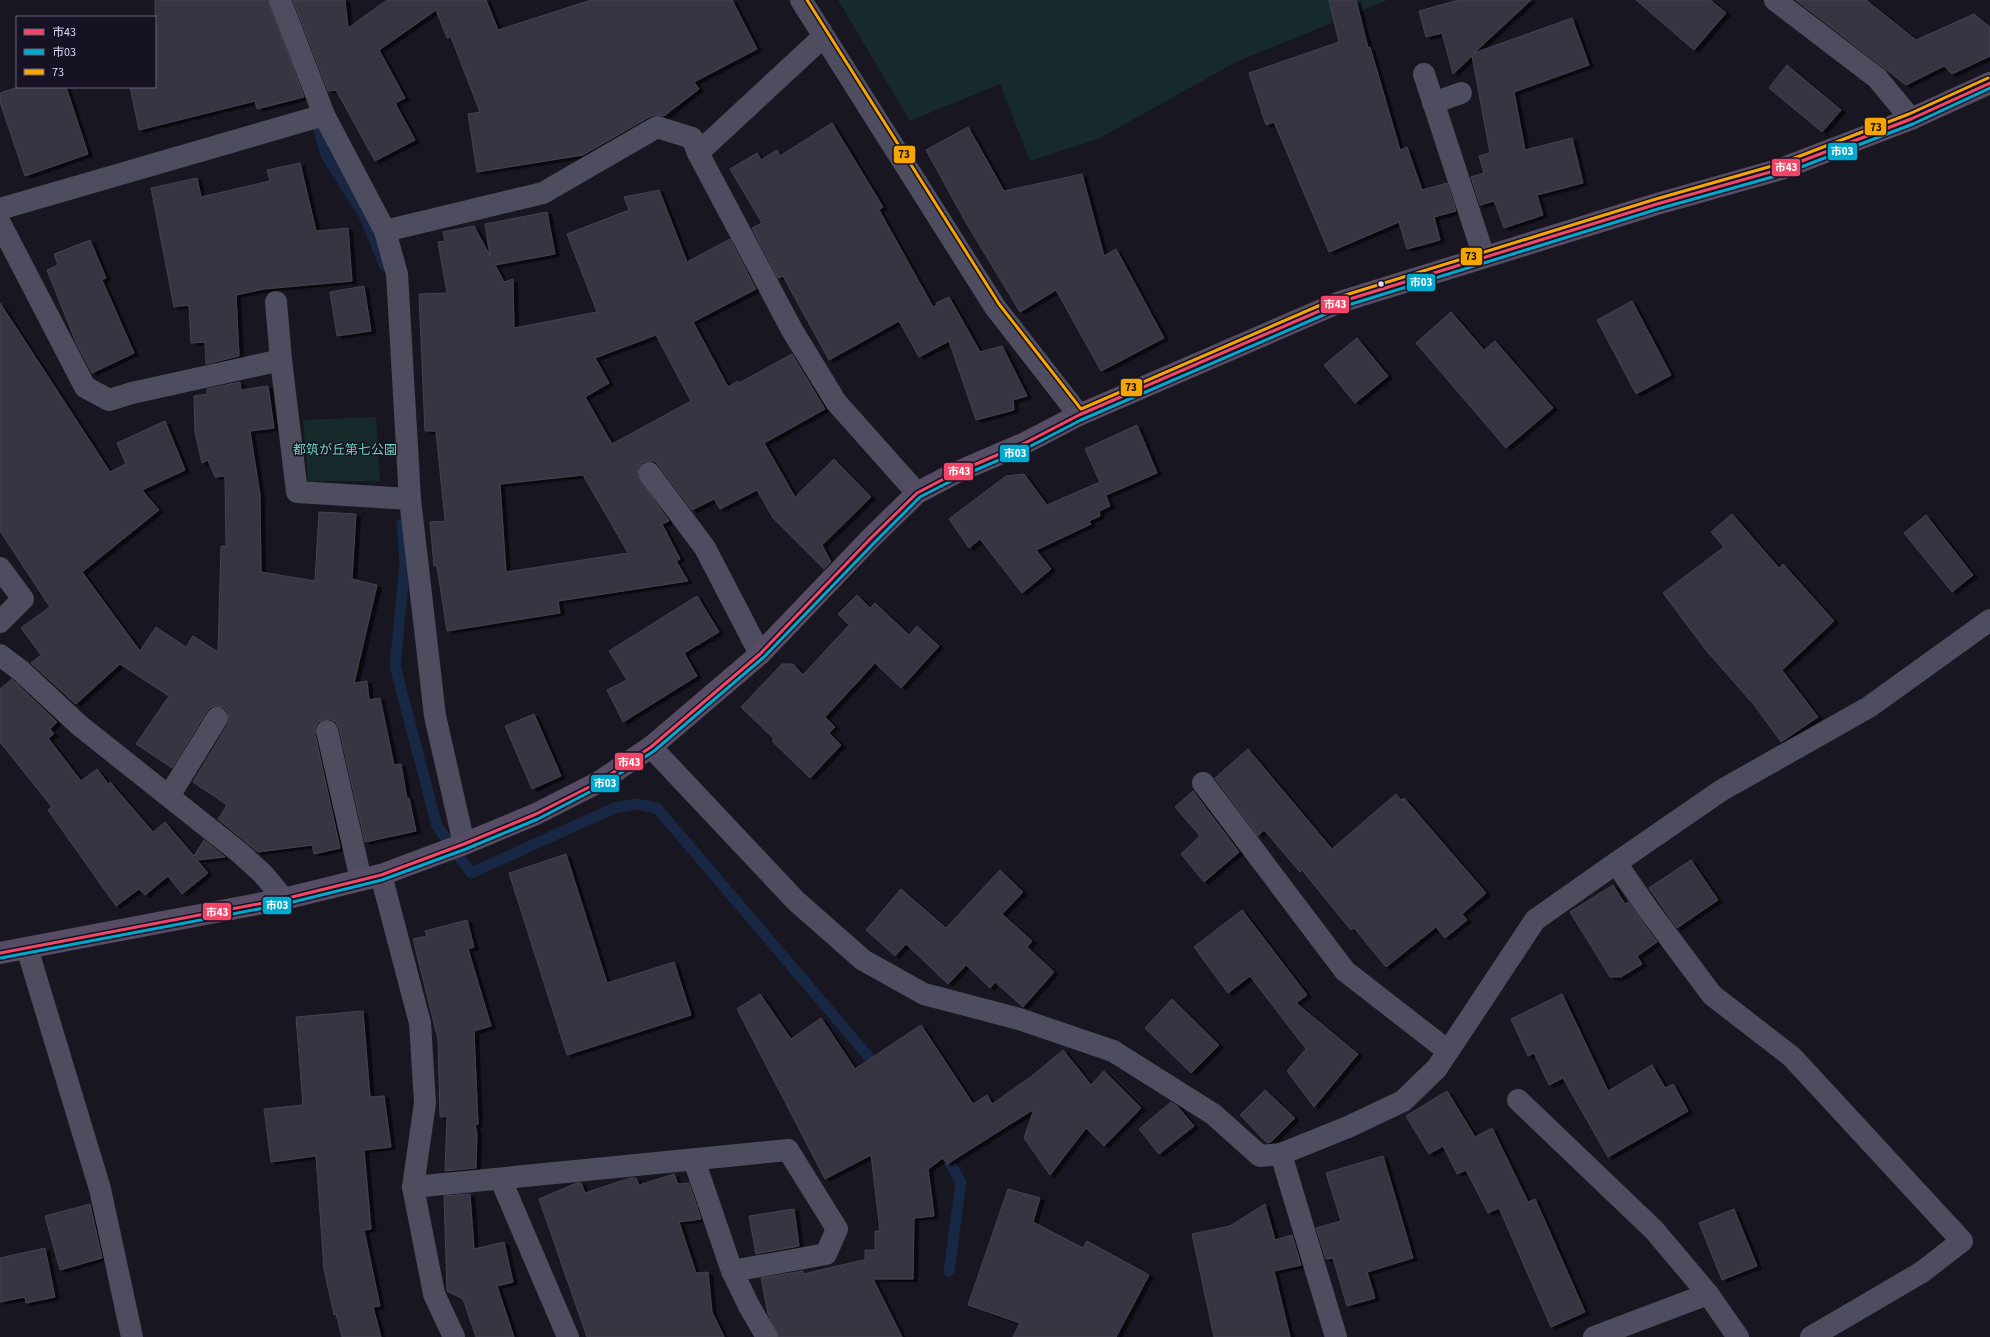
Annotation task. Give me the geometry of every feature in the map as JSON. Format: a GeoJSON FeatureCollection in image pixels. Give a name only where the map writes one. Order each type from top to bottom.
{"type":"FeatureCollection","features":[{"type":"Feature","properties":{"kind":"main road"},"geometry":{"type":"LineString","coordinates":[[0,953],[284,899],[371,877],[460,846],[536,814],[600,782],[651,747],[760,654],[870,539],[917,493],[955,473],[1025,443],[1079,415],[1340,302],[1657,204],[1781,169],[1911,119],[1990,83]]}},
{"type":"Feature","properties":{"kind":"street"},"geometry":{"type":"LineString","coordinates":[[280,0],[324,116],[385,231],[397,274],[410,498],[435,716],[460,846]]}},
{"type":"Feature","properties":{"kind":"street"},"geometry":{"type":"LineString","coordinates":[[801,0],[995,307],[1079,415]]}},
{"type":"Feature","properties":{"kind":"street"},"geometry":{"type":"LineString","coordinates":[[1775,0],[1876,78],[1911,119]]}},
{"type":"Feature","properties":{"kind":"street"},"geometry":{"type":"LineString","coordinates":[[698,153],[823,37]]}},
{"type":"Feature","properties":{"kind":"street"},"geometry":{"type":"LineString","coordinates":[[1424,74],[1484,258]]}},
{"type":"Feature","properties":{"kind":"street"},"geometry":{"type":"LineString","coordinates":[[1433,103],[1462,93]]}},
{"type":"Feature","properties":{"kind":"street"},"geometry":{"type":"LineString","coordinates":[[0,209],[324,116]]}},
{"type":"Feature","properties":{"kind":"street"},"geometry":{"type":"LineString","coordinates":[[385,231],[543,193],[657,127],[692,138],[698,153],[792,330],[836,402],[917,493]]}},
{"type":"Feature","properties":{"kind":"street"},"geometry":{"type":"LineString","coordinates":[[0,223],[85,387],[109,400],[132,393],[281,360]]}},
{"type":"Feature","properties":{"kind":"street"},"geometry":{"type":"LineString","coordinates":[[276,302],[296,492],[410,498]]}},
{"type":"Feature","properties":{"kind":"street"},"geometry":{"type":"LineString","coordinates":[[649,473],[705,548],[760,654]]}},
{"type":"Feature","properties":{"kind":"street"},"geometry":{"type":"LineString","coordinates":[[0,568],[23,599],[0,622]]}},
{"type":"Feature","properties":{"kind":"street"},"geometry":{"type":"LineString","coordinates":[[651,747],[796,901],[863,960],[924,994],[1019,1019],[1113,1051],[1213,1114],[1260,1156],[1281,1154],[1348,1127],[1403,1101],[1437,1068],[1535,920],[1722,790],[1869,708],[1990,620]]}},
{"type":"Feature","properties":{"kind":"street"},"geometry":{"type":"LineString","coordinates":[[0,655],[20,670],[79,725],[169,796],[263,874],[284,899]]}},
{"type":"Feature","properties":{"kind":"street"},"geometry":{"type":"LineString","coordinates":[[169,796],[217,718]]}},
{"type":"Feature","properties":{"kind":"street"},"geometry":{"type":"LineString","coordinates":[[327,731],[371,877],[420,1023],[425,1103],[413,1187],[434,1294],[454,1337]]}},
{"type":"Feature","properties":{"kind":"street"},"geometry":{"type":"LineString","coordinates":[[1203,783],[1345,971],[1448,1051]]}},
{"type":"Feature","properties":{"kind":"street"},"geometry":{"type":"LineString","coordinates":[[1616,863],[1647,908],[1712,995],[1792,1056],[1962,1241],[1922,1272],[1811,1337]]}},
{"type":"Feature","properties":{"kind":"street"},"geometry":{"type":"LineString","coordinates":[[27,948],[100,1189],[132,1337]]}},
{"type":"Feature","properties":{"kind":"street"},"geometry":{"type":"LineString","coordinates":[[1518,1100],[1654,1230],[1708,1294],[1738,1337]]}},
{"type":"Feature","properties":{"kind":"street"},"geometry":{"type":"LineString","coordinates":[[413,1187],[501,1180],[788,1150],[837,1229],[826,1254],[732,1271]]}},
{"type":"Feature","properties":{"kind":"street"},"geometry":{"type":"LineString","coordinates":[[1281,1154],[1336,1337]]}},
{"type":"Feature","properties":{"kind":"street"},"geometry":{"type":"LineString","coordinates":[[694,1160],[732,1271],[749,1306],[767,1337]]}},
{"type":"Feature","properties":{"kind":"street"},"geometry":{"type":"LineString","coordinates":[[501,1180],[568,1337]]}},
{"type":"Feature","properties":{"kind":"street"},"geometry":{"type":"LineString","coordinates":[[1594,1337],[1708,1294]]}},
{"type":"Feature","properties":{"kind":"green space"},"geometry":{"type":"Polygon","coordinates":[[[838,0],[1388,0],[1236,62],[1100,138],[1030,161],[1000,84],[910,121],[838,0]]]}},
{"type":"Feature","properties":{"kind":"green space","name":"都筑が丘第七公園"},"geometry":{"type":"Polygon","coordinates":[[[376,417],[380,481],[308,481],[303,420],[376,417]]]}},
{"type":"Feature","properties":{"kind":"building"},"geometry":{"type":"Polygon","coordinates":[[[155,0],[268,0],[304,97],[257,109],[255,101],[139,130],[130,88],[156,88],[155,0]]]}},
{"type":"Feature","properties":{"kind":"building"},"geometry":{"type":"Polygon","coordinates":[[[293,0],[345,0],[348,28],[387,0],[486,0],[498,30],[591,0],[732,0],[757,49],[694,82],[699,89],[664,116],[651,116],[583,155],[477,172],[468,114],[480,112],[451,37],[447,38],[436,10],[379,50],[405,98],[395,103],[415,140],[375,161],[336,90],[328,91],[293,0]]]}},
{"type":"Feature","properties":{"kind":"building"},"geometry":{"type":"Polygon","coordinates":[[[1329,0],[1356,0],[1368,48],[1370,47],[1400,150],[1407,147],[1422,190],[1447,183],[1456,211],[1434,217],[1440,240],[1407,249],[1399,222],[1329,252],[1274,122],[1266,125],[1249,73],[1339,42],[1329,0]]]}},
{"type":"Feature","properties":{"kind":"building"},"geometry":{"type":"Polygon","coordinates":[[[1459,0],[1531,0],[1474,53],[1572,18],[1589,65],[1514,92],[1525,150],[1572,138],[1583,183],[1537,195],[1543,215],[1504,228],[1494,201],[1480,205],[1471,177],[1484,173],[1479,156],[1490,153],[1472,56],[1453,74],[1442,33],[1426,37],[1419,11],[1459,0]]]}},
{"type":"Feature","properties":{"kind":"building"},"geometry":{"type":"Polygon","coordinates":[[[1636,0],[1710,0],[1726,13],[1694,50],[1636,0]]]}},
{"type":"Feature","properties":{"kind":"building"},"geometry":{"type":"Polygon","coordinates":[[[1796,0],[1866,0],[1916,40],[1974,14],[1990,27],[1990,56],[1952,74],[1944,66],[1906,85],[1796,0]]]}},
{"type":"Feature","properties":{"kind":"building"},"geometry":{"type":"Polygon","coordinates":[[[1787,65],[1841,110],[1822,132],[1769,88],[1787,65]]]}},
{"type":"Feature","properties":{"kind":"building"},"geometry":{"type":"Polygon","coordinates":[[[16,88],[66,88],[88,154],[25,176],[0,102],[0,93],[16,88]]]}},
{"type":"Feature","properties":{"kind":"building"},"geometry":{"type":"Polygon","coordinates":[[[832,123],[883,207],[879,210],[933,307],[937,305],[936,303],[949,297],[980,352],[1002,346],[1027,396],[1013,400],[1014,410],[976,420],[949,341],[919,357],[899,321],[829,360],[783,276],[778,278],[752,228],[762,223],[730,169],[757,153],[761,160],[777,150],[780,156],[832,123]]]}},
{"type":"Feature","properties":{"kind":"building"},"geometry":{"type":"Polygon","coordinates":[[[968,127],[1004,191],[1082,174],[1104,256],[1116,249],[1164,338],[1101,371],[1056,290],[1020,312],[965,221],[926,150],[968,127]]]}},
{"type":"Feature","properties":{"kind":"building"},"geometry":{"type":"Polygon","coordinates":[[[300,163],[316,231],[348,228],[352,281],[264,289],[236,295],[239,356],[206,364],[205,342],[191,343],[189,305],[174,307],[151,188],[197,178],[201,197],[270,181],[267,170],[300,163]]]}},
{"type":"Feature","properties":{"kind":"building"},"geometry":{"type":"Polygon","coordinates":[[[659,190],[687,262],[730,239],[756,289],[693,322],[728,387],[738,381],[739,383],[792,354],[825,409],[764,443],[795,497],[834,459],[871,497],[822,545],[831,562],[824,569],[773,518],[757,490],[720,509],[714,499],[692,510],[659,466],[654,461],[647,461],[642,463],[638,468],[637,475],[669,521],[662,524],[680,559],[676,561],[688,581],[558,601],[560,613],[447,631],[437,566],[434,566],[430,522],[445,521],[436,431],[425,431],[419,294],[447,293],[438,242],[445,241],[443,232],[474,226],[490,256],[485,224],[547,212],[555,254],[495,265],[504,282],[513,279],[514,328],[597,312],[567,234],[629,210],[624,197],[659,190]],[[656,335],[595,358],[609,383],[585,397],[612,444],[691,401],[656,335]],[[583,475],[500,484],[506,572],[628,553],[583,475]]]}},
{"type":"Feature","properties":{"kind":"building"},"geometry":{"type":"Polygon","coordinates":[[[90,240],[106,278],[102,280],[134,353],[92,373],[77,345],[47,270],[58,265],[54,254],[90,240]]]}},
{"type":"Feature","properties":{"kind":"building"},"geometry":{"type":"Polygon","coordinates":[[[364,286],[371,331],[337,336],[330,292],[364,286]]]}},
{"type":"Feature","properties":{"kind":"building"},"geometry":{"type":"Polygon","coordinates":[[[1632,301],[1671,375],[1636,394],[1597,320],[1632,301]]]}},
{"type":"Feature","properties":{"kind":"building"},"geometry":{"type":"Polygon","coordinates":[[[0,303],[110,472],[126,464],[117,443],[165,421],[185,470],[142,490],[159,510],[82,572],[140,651],[156,627],[186,647],[193,636],[218,652],[221,546],[226,546],[225,476],[215,477],[208,460],[202,463],[195,432],[194,396],[207,394],[207,389],[240,382],[241,390],[268,386],[274,428],[250,431],[260,495],[261,572],[315,581],[319,512],[356,514],[352,579],[377,585],[354,683],[367,681],[369,700],[380,698],[394,765],[401,764],[407,799],[409,798],[416,831],[365,842],[339,728],[336,722],[330,719],[325,719],[318,722],[315,728],[315,734],[340,848],[314,854],[312,845],[258,852],[218,819],[227,805],[193,782],[228,724],[228,712],[224,708],[217,706],[211,707],[207,711],[172,768],[136,744],[169,696],[120,664],[76,704],[31,663],[41,655],[21,628],[50,607],[0,531],[0,303]]]}},
{"type":"Feature","properties":{"kind":"building"},"geometry":{"type":"Polygon","coordinates":[[[1451,312],[1484,350],[1495,341],[1553,408],[1506,448],[1416,343],[1451,312]]]}},
{"type":"Feature","properties":{"kind":"building"},"geometry":{"type":"Polygon","coordinates":[[[1357,338],[1388,376],[1355,403],[1324,365],[1357,338]]]}},
{"type":"Feature","properties":{"kind":"building"},"geometry":{"type":"Polygon","coordinates":[[[1137,425],[1157,473],[1106,495],[1104,491],[1110,506],[1099,511],[1100,516],[1089,521],[1091,524],[1036,550],[1051,569],[1022,593],[980,539],[969,548],[949,519],[1006,476],[1024,474],[1047,505],[1100,482],[1085,449],[1137,425]]]}},
{"type":"Feature","properties":{"kind":"building"},"geometry":{"type":"Polygon","coordinates":[[[1732,514],[1779,568],[1783,564],[1834,621],[1782,670],[1818,717],[1781,742],[1755,706],[1705,649],[1663,593],[1724,547],[1711,532],[1732,514]]]}},
{"type":"Feature","properties":{"kind":"building"},"geometry":{"type":"Polygon","coordinates":[[[1926,515],[1973,575],[1952,592],[1904,533],[1926,515]]]}},
{"type":"Feature","properties":{"kind":"building"},"geometry":{"type":"Polygon","coordinates":[[[857,595],[870,608],[875,603],[909,635],[917,626],[939,646],[901,688],[875,663],[825,717],[835,727],[829,733],[841,745],[810,778],[772,741],[774,739],[741,707],[782,664],[793,664],[803,675],[849,625],[838,614],[857,595]]]}},
{"type":"Feature","properties":{"kind":"building"},"geometry":{"type":"Polygon","coordinates":[[[697,596],[719,632],[684,653],[697,676],[623,722],[607,690],[627,680],[609,651],[697,596]]]}},
{"type":"Feature","properties":{"kind":"building"},"geometry":{"type":"Polygon","coordinates":[[[12,679],[57,722],[50,729],[54,734],[48,738],[81,781],[97,769],[109,785],[110,782],[153,832],[165,822],[194,856],[204,840],[225,857],[197,860],[208,873],[182,894],[168,876],[145,895],[139,889],[116,906],[48,810],[52,807],[0,742],[0,689],[12,679]]]}},
{"type":"Feature","properties":{"kind":"building"},"geometry":{"type":"Polygon","coordinates":[[[534,714],[561,776],[532,789],[505,726],[534,714]]]}},
{"type":"Feature","properties":{"kind":"building"},"geometry":{"type":"Polygon","coordinates":[[[1248,749],[1332,849],[1396,794],[1401,800],[1404,798],[1486,893],[1462,914],[1467,920],[1445,938],[1436,927],[1386,967],[1354,928],[1351,930],[1302,870],[1300,872],[1264,830],[1258,836],[1215,778],[1248,749]]]}},
{"type":"Feature","properties":{"kind":"building"},"geometry":{"type":"Polygon","coordinates":[[[1193,791],[1239,852],[1204,882],[1181,854],[1200,836],[1175,807],[1193,791]]]}},
{"type":"Feature","properties":{"kind":"building"},"geometry":{"type":"Polygon","coordinates":[[[566,854],[607,983],[674,962],[691,1015],[567,1055],[509,873],[566,854]]]}},
{"type":"Feature","properties":{"kind":"building"},"geometry":{"type":"Polygon","coordinates":[[[1691,860],[1718,900],[1677,928],[1649,888],[1691,860]]]}},
{"type":"Feature","properties":{"kind":"building"},"geometry":{"type":"Polygon","coordinates":[[[1000,870],[1023,892],[1002,914],[1032,941],[1027,947],[1054,972],[1023,1007],[995,982],[990,988],[966,965],[948,984],[906,944],[895,956],[866,930],[901,889],[946,928],[1000,870]]]}},
{"type":"Feature","properties":{"kind":"building"},"geometry":{"type":"Polygon","coordinates":[[[1613,885],[1625,904],[1628,902],[1657,942],[1637,956],[1642,964],[1621,977],[1610,977],[1570,912],[1613,885]]]}},
{"type":"Feature","properties":{"kind":"building"},"geometry":{"type":"Polygon","coordinates":[[[1242,910],[1307,995],[1296,1003],[1358,1054],[1314,1107],[1287,1071],[1306,1049],[1250,976],[1228,993],[1194,947],[1242,910]]]}},
{"type":"Feature","properties":{"kind":"building"},"geometry":{"type":"Polygon","coordinates":[[[467,920],[474,947],[468,949],[491,1026],[474,1031],[478,1124],[475,1125],[477,1134],[476,1168],[445,1171],[447,1116],[440,1117],[438,1039],[413,939],[427,936],[425,931],[467,920]]]}},
{"type":"Feature","properties":{"kind":"building"},"geometry":{"type":"Polygon","coordinates":[[[760,994],[791,1039],[821,1018],[855,1069],[921,1025],[973,1104],[987,1095],[992,1104],[1032,1076],[1063,1050],[1091,1085],[1104,1071],[1141,1108],[1104,1146],[1086,1128],[1050,1175],[1024,1138],[1034,1109],[947,1164],[943,1158],[928,1169],[934,1216],[914,1218],[913,1279],[873,1279],[902,1337],[779,1337],[768,1314],[761,1278],[803,1271],[803,1274],[863,1260],[865,1263],[865,1250],[875,1250],[875,1231],[880,1231],[871,1155],[825,1179],[737,1009],[760,994]]]}},
{"type":"Feature","properties":{"kind":"building"},"geometry":{"type":"Polygon","coordinates":[[[1562,994],[1608,1091],[1652,1065],[1665,1088],[1673,1084],[1688,1111],[1608,1157],[1563,1078],[1549,1085],[1534,1053],[1528,1056],[1511,1019],[1562,994]]]}},
{"type":"Feature","properties":{"kind":"building"},"geometry":{"type":"Polygon","coordinates":[[[1172,999],[1219,1045],[1191,1073],[1145,1028],[1172,999]]]}},
{"type":"Feature","properties":{"kind":"building"},"geometry":{"type":"Polygon","coordinates":[[[363,1011],[370,1097],[384,1096],[391,1147],[364,1150],[371,1229],[364,1230],[380,1306],[373,1307],[381,1337],[342,1337],[336,1314],[334,1315],[324,1269],[316,1156],[271,1162],[264,1109],[303,1105],[296,1017],[363,1011]]]}},
{"type":"Feature","properties":{"kind":"building"},"geometry":{"type":"Polygon","coordinates":[[[1265,1090],[1295,1118],[1271,1142],[1267,1143],[1240,1115],[1265,1090]]]}},
{"type":"Feature","properties":{"kind":"building"},"geometry":{"type":"Polygon","coordinates":[[[1447,1091],[1475,1137],[1492,1128],[1528,1202],[1535,1199],[1585,1312],[1551,1327],[1499,1208],[1488,1213],[1466,1170],[1457,1174],[1443,1146],[1429,1154],[1406,1116],[1447,1091]]]}},
{"type":"Feature","properties":{"kind":"building"},"geometry":{"type":"Polygon","coordinates":[[[1171,1102],[1178,1107],[1194,1126],[1159,1154],[1139,1129],[1171,1102]]]}},
{"type":"Feature","properties":{"kind":"building"},"geometry":{"type":"Polygon","coordinates":[[[1383,1156],[1413,1258],[1367,1272],[1375,1298],[1347,1306],[1333,1258],[1326,1259],[1316,1228],[1341,1221],[1326,1173],[1383,1156]]]}},
{"type":"Feature","properties":{"kind":"building"},"geometry":{"type":"Polygon","coordinates":[[[674,1174],[678,1184],[689,1183],[701,1219],[679,1222],[696,1273],[708,1272],[712,1312],[724,1337],[587,1337],[539,1199],[577,1183],[581,1183],[585,1193],[630,1178],[636,1178],[639,1185],[674,1174]]]}},
{"type":"Feature","properties":{"kind":"building"},"geometry":{"type":"Polygon","coordinates":[[[1008,1189],[1040,1198],[1033,1222],[1083,1248],[1087,1241],[1149,1275],[1116,1337],[1013,1337],[1020,1323],[968,1305],[1008,1189]]]}},
{"type":"Feature","properties":{"kind":"building"},"geometry":{"type":"Polygon","coordinates":[[[470,1194],[474,1249],[504,1242],[513,1282],[497,1286],[514,1337],[476,1337],[463,1299],[447,1291],[444,1196],[470,1194]]]}},
{"type":"Feature","properties":{"kind":"building"},"geometry":{"type":"Polygon","coordinates":[[[90,1204],[102,1258],[60,1270],[45,1216],[90,1204]]]}},
{"type":"Feature","properties":{"kind":"building"},"geometry":{"type":"Polygon","coordinates":[[[1265,1204],[1275,1240],[1292,1235],[1301,1265],[1274,1271],[1290,1337],[1214,1337],[1192,1234],[1230,1226],[1265,1204]]]}},
{"type":"Feature","properties":{"kind":"building"},"geometry":{"type":"Polygon","coordinates":[[[794,1209],[799,1246],[756,1254],[749,1216],[794,1209]]]}},
{"type":"Feature","properties":{"kind":"building"},"geometry":{"type":"Polygon","coordinates":[[[1734,1209],[1757,1266],[1722,1280],[1699,1223],[1734,1209]]]}},
{"type":"Feature","properties":{"kind":"building"},"geometry":{"type":"Polygon","coordinates":[[[45,1248],[55,1297],[26,1303],[25,1297],[0,1302],[0,1258],[45,1248]]]}},
{"type":"Feature","properties":{"kind":"waterway"},"geometry":{"type":"LineString","coordinates":[[318,127],[326,155],[364,215],[385,266]]}},
{"type":"Feature","properties":{"kind":"waterway"},"geometry":{"type":"LineString","coordinates":[[402,524],[405,563],[395,666],[437,826],[471,873],[614,808],[636,804],[657,808],[880,1070]]}},
{"type":"Feature","properties":{"kind":"waterway"},"geometry":{"type":"LineString","coordinates":[[942,1150],[961,1182],[949,1271]]}},
{"type":"Feature","properties":{"kind":"transit line","name":"73"},"geometry":{"type":"LineString","coordinates":[[807,0],[999,304],[1081,409],[1339,297],[1656,199],[1779,164],[1909,114],[1988,78]]}},
{"type":"Feature","properties":{"kind":"transit line","name":"市43"},"geometry":{"type":"LineString","coordinates":[[0,953],[284,899],[381,875],[464,844],[536,814],[599,782],[651,747],[760,654],[870,539],[917,493],[955,473],[1025,443],[1079,415],[1340,302],[1657,204],[1781,169],[1911,119],[1990,83]]}},
{"type":"Feature","properties":{"kind":"transit line","name":"市03"},"geometry":{"type":"LineString","coordinates":[[1,958],[285,904],[382,880],[466,849],[538,819],[601,786],[654,751],[764,657],[920,497],[957,478],[1027,448],[1081,420],[1342,307],[1658,209],[1783,174],[1913,124],[1990,88]]}}]}
